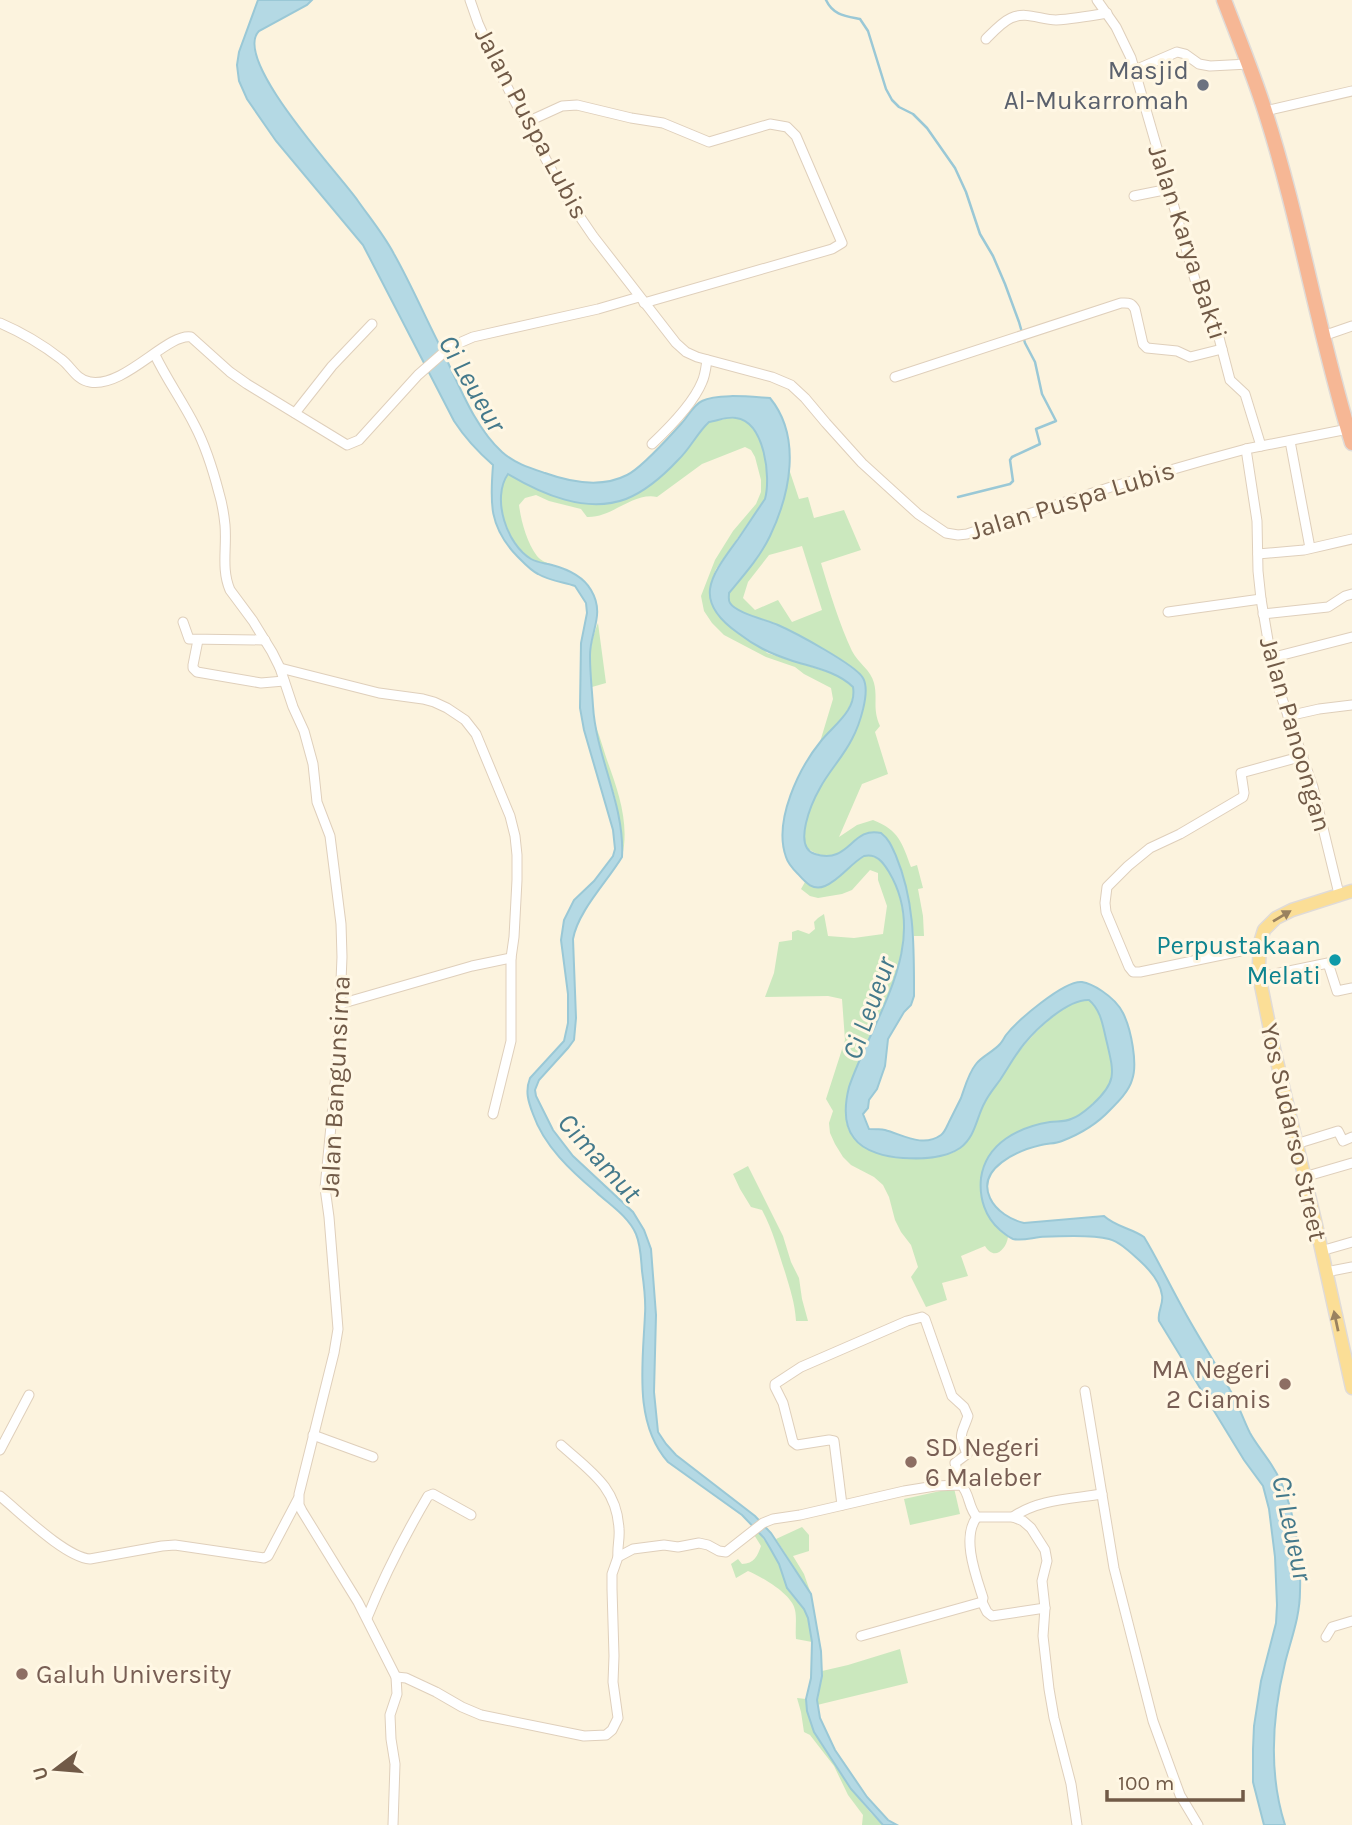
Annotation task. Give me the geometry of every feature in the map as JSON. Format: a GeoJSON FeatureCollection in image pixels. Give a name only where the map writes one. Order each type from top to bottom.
{"type":"FeatureCollection","features":[{"type":"Feature","properties":{"kind":"highway"},"geometry":{"type":"LineString","coordinates":[[1224,0],[1265,111],[1350,436]]}},
{"type":"Feature","properties":{"kind":"main road","name":"Yos Sudarso Street"},"geometry":{"type":"LineString","coordinates":[[1346,892],[1276,918],[1264,930],[1260,947],[1260,977],[1321,1251],[1347,1343],[1352,1388]]}},
{"type":"Feature","properties":{"kind":"street","name":"Jalan Puspa Lubis"},"geometry":{"type":"LineString","coordinates":[[470,0],[504,81],[565,195],[593,236],[680,348],[691,355],[791,385],[862,463],[918,514],[941,530],[952,534],[967,534],[1160,472],[1246,449],[1290,441],[1350,436]]}},
{"type":"Feature","properties":{"kind":"street","name":"Jalan Karya Bakti"},"geometry":{"type":"LineString","coordinates":[[1097,0],[1123,40],[1135,70],[1196,283],[1211,314],[1230,380],[1245,394],[1261,446]]}},
{"type":"Feature","properties":{"kind":"street"},"geometry":{"type":"LineString","coordinates":[[986,39],[1009,18],[1028,15],[1052,20],[1107,13]]}},
{"type":"Feature","properties":{"kind":"street"},"geometry":{"type":"LineString","coordinates":[[1135,70],[1177,52],[1199,64],[1210,66],[1249,64]]}},
{"type":"Feature","properties":{"kind":"street"},"geometry":{"type":"LineString","coordinates":[[1265,111],[1352,90]]}},
{"type":"Feature","properties":{"kind":"street"},"geometry":{"type":"LineString","coordinates":[[0,323],[61,358],[78,377],[89,382],[117,377],[179,338],[191,337],[230,372],[266,397],[344,444],[351,444],[366,434],[418,375],[450,346],[473,337],[642,300],[832,249],[842,243],[796,136],[781,124],[770,124],[709,142],[663,123],[577,105],[562,106],[527,122]]}},
{"type":"Feature","properties":{"kind":"street"},"geometry":{"type":"LineString","coordinates":[[1134,196],[1169,189]]}},
{"type":"Feature","properties":{"kind":"street"},"geometry":{"type":"LineString","coordinates":[[895,377],[1128,303],[1135,309],[1143,344],[1147,348],[1177,351],[1190,356],[1222,349]]}},
{"type":"Feature","properties":{"kind":"street"},"geometry":{"type":"LineString","coordinates":[[295,413],[332,366],[372,324]]}},
{"type":"Feature","properties":{"kind":"street"},"geometry":{"type":"LineString","coordinates":[[1323,336],[1352,326]]}},
{"type":"Feature","properties":{"kind":"street","name":"Jalan Bangunsirna"},"geometry":{"type":"LineString","coordinates":[[0,1496],[61,1546],[86,1559],[175,1545],[264,1558],[268,1556],[298,1499],[338,1329],[325,1188],[338,1059],[342,941],[330,836],[317,802],[313,764],[304,731],[280,668],[265,639],[227,582],[224,571],[225,524],[209,461],[195,425],[155,355]]}},
{"type":"Feature","properties":{"kind":"street"},"geometry":{"type":"LineString","coordinates":[[652,444],[680,415],[699,388],[707,360]]}},
{"type":"Feature","properties":{"kind":"street"},"geometry":{"type":"LineString","coordinates":[[1290,441],[1310,548]]}},
{"type":"Feature","properties":{"kind":"street","name":"Jalan Panoongan"},"geometry":{"type":"LineString","coordinates":[[1246,449],[1257,521],[1261,599],[1271,658],[1278,687],[1346,892]]}},
{"type":"Feature","properties":{"kind":"street"},"geometry":{"type":"LineString","coordinates":[[1258,554],[1310,548],[1352,539]]}},
{"type":"Feature","properties":{"kind":"street"},"geometry":{"type":"LineString","coordinates":[[1263,614],[1328,607],[1352,594]]}},
{"type":"Feature","properties":{"kind":"street"},"geometry":{"type":"LineString","coordinates":[[1168,612],[1261,599]]}},
{"type":"Feature","properties":{"kind":"street"},"geometry":{"type":"LineString","coordinates":[[183,622],[188,639],[265,639]]}},
{"type":"Feature","properties":{"kind":"street"},"geometry":{"type":"LineString","coordinates":[[1271,658],[1352,637]]}},
{"type":"Feature","properties":{"kind":"street"},"geometry":{"type":"LineString","coordinates":[[198,640],[193,665],[197,671],[261,683],[284,681]]}},
{"type":"Feature","properties":{"kind":"street"},"geometry":{"type":"LineString","coordinates":[[280,668],[379,693],[434,702],[457,714],[476,734],[505,803],[515,836],[517,880],[511,958],[511,1041],[493,1114]]}},
{"type":"Feature","properties":{"kind":"street"},"geometry":{"type":"LineString","coordinates":[[1288,716],[1352,705]]}},
{"type":"Feature","properties":{"kind":"street"},"geometry":{"type":"LineString","coordinates":[[1260,947],[1133,972],[1106,912],[1105,893],[1107,887],[1150,848],[1180,834],[1243,797],[1241,773],[1303,756]]}},
{"type":"Feature","properties":{"kind":"street"},"geometry":{"type":"LineString","coordinates":[[340,1004],[472,966],[511,958]]}},
{"type":"Feature","properties":{"kind":"street"},"geometry":{"type":"LineString","coordinates":[[1260,977],[1328,962],[1337,991],[1352,988]]}},
{"type":"Feature","properties":{"kind":"street"},"geometry":{"type":"LineString","coordinates":[[1296,1144],[1338,1131],[1343,1141],[1352,1137]]}},
{"type":"Feature","properties":{"kind":"street"},"geometry":{"type":"LineString","coordinates":[[1304,1177],[1352,1163]]}},
{"type":"Feature","properties":{"kind":"street"},"geometry":{"type":"LineString","coordinates":[[1321,1251],[1352,1242]]}},
{"type":"Feature","properties":{"kind":"street"},"geometry":{"type":"LineString","coordinates":[[1326,1272],[1352,1267]]}},
{"type":"Feature","properties":{"kind":"street"},"geometry":{"type":"LineString","coordinates":[[842,1505],[834,1441],[797,1445],[793,1442],[775,1384],[818,1359],[922,1317],[952,1396],[964,1407],[968,1416],[961,1431],[967,1454],[955,1463],[961,1485],[977,1517]]}},
{"type":"Feature","properties":{"kind":"street"},"geometry":{"type":"LineString","coordinates":[[1085,1391],[1114,1568],[1153,1721],[1180,1795],[1198,1825]]}},
{"type":"Feature","properties":{"kind":"street"},"geometry":{"type":"LineString","coordinates":[[0,1450],[29,1395]]}},
{"type":"Feature","properties":{"kind":"street"},"geometry":{"type":"LineString","coordinates":[[313,1435],[373,1457]]}},
{"type":"Feature","properties":{"kind":"street"},"geometry":{"type":"LineString","coordinates":[[396,1677],[406,1678],[481,1715],[584,1736],[601,1736],[612,1730],[618,1718],[613,1682],[612,1589],[614,1565],[618,1557],[619,1527],[611,1494],[602,1481],[561,1445]]}},
{"type":"Feature","properties":{"kind":"street"},"geometry":{"type":"LineString","coordinates":[[618,1557],[633,1549],[699,1543],[726,1552],[773,1518],[800,1515],[935,1486],[961,1485]]}},
{"type":"Feature","properties":{"kind":"street"},"geometry":{"type":"LineString","coordinates":[[1013,1517],[1038,1504],[1102,1493]]}},
{"type":"Feature","properties":{"kind":"street"},"geometry":{"type":"LineString","coordinates":[[366,1618],[397,1552],[428,1496],[433,1494],[471,1515]]}},
{"type":"Feature","properties":{"kind":"street"},"geometry":{"type":"LineString","coordinates":[[298,1499],[302,1511],[336,1564],[396,1677],[397,1694],[390,1715],[395,1763],[393,1825]]}},
{"type":"Feature","properties":{"kind":"street"},"geometry":{"type":"LineString","coordinates":[[977,1517],[1013,1517],[1023,1521],[1031,1528],[1045,1550],[1047,1561],[1042,1585],[1045,1608],[1043,1636],[1054,1718],[1071,1784],[1076,1825]]}},
{"type":"Feature","properties":{"kind":"street"},"geometry":{"type":"LineString","coordinates":[[977,1517],[971,1527],[970,1547],[982,1602],[987,1612],[992,1616],[1045,1608]]}},
{"type":"Feature","properties":{"kind":"street"},"geometry":{"type":"LineString","coordinates":[[862,1636],[982,1602]]}},
{"type":"Feature","properties":{"kind":"street"},"geometry":{"type":"LineString","coordinates":[[1326,1637],[1332,1627],[1352,1621]]}},
{"type":"Feature","properties":{"kind":"green space"},"geometry":{"type":"Polygon","coordinates":[[[736,417],[747,422],[759,437],[767,469],[767,490],[765,499],[716,569],[711,582],[767,653],[837,675],[853,687],[851,703],[847,710],[820,742],[833,699],[831,688],[795,667],[766,657],[724,635],[704,611],[701,596],[715,560],[733,531],[756,504],[761,492],[761,480],[751,450],[745,447],[702,464],[657,497],[639,498],[596,516],[587,517],[581,509],[536,495],[525,498],[519,505],[527,538],[539,558],[553,565],[534,560],[522,552],[504,520],[501,495],[507,474],[565,499],[596,504],[612,503],[633,496],[660,477],[682,456],[709,422],[736,417]]]}},
{"type":"Feature","properties":{"kind":"green space"},"geometry":{"type":"Polygon","coordinates":[[[789,469],[799,499],[808,497],[814,518],[844,510],[861,550],[821,563],[847,640],[874,683],[876,714],[880,726],[875,732],[888,774],[862,784],[839,837],[857,825],[873,820],[894,833],[902,844],[911,867],[917,865],[923,888],[918,889],[924,936],[914,936],[902,871],[885,836],[857,839],[845,851],[829,856],[818,854],[804,844],[806,823],[814,801],[861,717],[865,701],[864,686],[857,672],[805,638],[738,610],[729,603],[729,593],[769,536],[786,488],[789,469]],[[802,546],[769,555],[748,582],[743,598],[755,610],[778,600],[792,622],[822,610],[802,546]]]}},
{"type":"Feature","properties":{"kind":"green space"},"geometry":{"type":"Polygon","coordinates":[[[598,623],[606,683],[592,687],[590,654],[598,623]]]}},
{"type":"Feature","properties":{"kind":"green space"},"geometry":{"type":"Polygon","coordinates":[[[595,724],[622,807],[625,832],[622,857],[616,804],[600,752],[595,724]]]}},
{"type":"Feature","properties":{"kind":"green space"},"geometry":{"type":"Polygon","coordinates":[[[867,855],[883,864],[894,881],[904,924],[897,971],[849,1087],[846,1120],[850,1133],[858,1142],[876,1151],[903,1158],[933,1157],[955,1152],[967,1139],[992,1088],[1015,1056],[1045,1024],[1075,1003],[1089,1000],[1097,1009],[1112,1064],[1112,1078],[1106,1091],[1081,1114],[1067,1121],[1036,1125],[1013,1134],[988,1158],[981,1182],[982,1198],[987,1212],[1008,1237],[1007,1242],[1002,1250],[996,1253],[992,1253],[985,1246],[961,1256],[968,1276],[942,1283],[947,1300],[926,1307],[911,1277],[918,1267],[911,1245],[895,1220],[883,1185],[851,1165],[843,1157],[830,1133],[829,1123],[833,1111],[826,1099],[845,1040],[842,999],[828,996],[765,997],[774,973],[779,942],[792,940],[792,932],[798,930],[809,934],[815,929],[814,922],[824,914],[828,936],[854,938],[883,934],[887,906],[878,873],[870,870],[852,890],[842,894],[818,898],[801,889],[805,882],[813,886],[830,883],[867,855]]]}},
{"type":"Feature","properties":{"kind":"green space"},"geometry":{"type":"Polygon","coordinates":[[[748,1166],[783,1236],[799,1278],[808,1321],[796,1321],[795,1308],[770,1226],[762,1210],[751,1207],[733,1174],[748,1166]]]}},
{"type":"Feature","properties":{"kind":"green space"},"geometry":{"type":"Polygon","coordinates":[[[954,1488],[960,1514],[910,1525],[904,1499],[954,1488]]]}},
{"type":"Feature","properties":{"kind":"green space"},"geometry":{"type":"Polygon","coordinates":[[[802,1527],[809,1535],[809,1551],[793,1556],[804,1574],[811,1594],[776,1539],[802,1527]]]}},
{"type":"Feature","properties":{"kind":"green space"},"geometry":{"type":"Polygon","coordinates":[[[757,1530],[779,1564],[790,1593],[804,1609],[812,1642],[796,1639],[795,1610],[783,1592],[748,1571],[736,1578],[731,1564],[738,1559],[742,1564],[755,1558],[761,1546],[753,1533],[757,1530]]]}},
{"type":"Feature","properties":{"kind":"green space"},"geometry":{"type":"Polygon","coordinates":[[[900,1649],[908,1683],[817,1705],[822,1671],[900,1649]]]}},
{"type":"Feature","properties":{"kind":"green space"},"geometry":{"type":"Polygon","coordinates":[[[797,1698],[806,1699],[809,1718],[820,1741],[857,1796],[883,1825],[862,1825],[863,1815],[848,1795],[834,1766],[810,1735],[804,1732],[797,1698]]]}},
{"type":"Feature","properties":{"kind":"water","name":"Ci Leueur"},"geometry":{"type":"Polygon","coordinates":[[[258,0],[312,0],[259,31],[254,45],[260,66],[291,117],[386,240],[475,417],[492,442],[507,456],[528,467],[565,479],[607,481],[627,475],[640,466],[702,401],[726,396],[770,398],[780,413],[786,430],[790,466],[783,502],[766,544],[729,593],[729,600],[738,610],[786,629],[837,657],[858,672],[865,684],[865,700],[858,726],[817,795],[804,834],[808,850],[827,856],[843,850],[863,835],[881,833],[893,849],[907,890],[912,925],[914,996],[888,1039],[885,1066],[877,1089],[863,1114],[869,1129],[885,1130],[920,1140],[934,1139],[941,1135],[976,1064],[997,1047],[1030,1012],[1064,987],[1082,982],[1090,984],[1117,1003],[1121,1009],[1133,1046],[1134,1073],[1131,1084],[1120,1100],[1082,1132],[1059,1142],[1022,1151],[1002,1162],[994,1169],[987,1187],[996,1207],[1019,1222],[1104,1216],[1144,1237],[1233,1395],[1250,1433],[1279,1479],[1295,1528],[1300,1580],[1299,1610],[1285,1663],[1275,1724],[1274,1765],[1285,1825],[1264,1825],[1253,1782],[1254,1726],[1261,1681],[1276,1623],[1277,1605],[1275,1557],[1263,1486],[1244,1460],[1159,1321],[1161,1290],[1147,1267],[1121,1245],[1102,1237],[1013,1239],[995,1225],[982,1200],[981,1178],[984,1166],[997,1146],[1027,1128],[1066,1121],[1077,1116],[1101,1096],[1110,1083],[1111,1062],[1097,1009],[1089,1000],[1072,1004],[1037,1030],[1021,1048],[988,1096],[969,1138],[954,1152],[925,1158],[883,1155],[858,1143],[850,1132],[846,1106],[849,1087],[894,981],[901,954],[904,926],[901,899],[887,868],[872,856],[864,856],[830,883],[817,888],[804,880],[787,860],[783,827],[790,796],[804,765],[848,710],[852,703],[853,687],[832,673],[782,657],[756,645],[723,621],[714,610],[710,588],[714,576],[765,499],[767,490],[766,465],[760,440],[746,422],[730,418],[709,422],[667,471],[648,487],[626,499],[595,504],[565,500],[508,474],[503,484],[501,508],[504,520],[522,552],[531,559],[579,577],[588,585],[595,599],[597,616],[590,657],[595,725],[622,838],[622,857],[587,907],[573,939],[576,1018],[574,1040],[539,1080],[535,1090],[553,1130],[573,1156],[633,1212],[651,1249],[656,1315],[654,1392],[658,1432],[676,1455],[755,1516],[771,1533],[811,1594],[821,1651],[822,1676],[817,1700],[820,1718],[835,1750],[867,1797],[888,1820],[897,1825],[883,1825],[851,1789],[814,1732],[806,1699],[811,1678],[812,1642],[804,1609],[787,1588],[779,1564],[764,1538],[742,1515],[668,1462],[649,1429],[642,1372],[645,1298],[636,1234],[624,1216],[577,1175],[551,1147],[538,1126],[529,1100],[530,1078],[564,1041],[568,1023],[568,994],[561,940],[564,920],[574,900],[594,881],[613,856],[615,849],[613,830],[580,708],[581,643],[587,613],[586,603],[575,586],[547,578],[525,564],[501,535],[493,514],[493,465],[454,421],[363,245],[276,141],[247,99],[239,81],[237,65],[258,0]]]}},
{"type":"Feature","properties":{"kind":"waterway"},"geometry":{"type":"LineString","coordinates":[[826,0],[836,12],[860,19],[868,31],[892,100],[913,114],[927,128],[955,168],[980,234],[1005,284],[1025,343],[1035,362],[1042,394],[1056,421],[1036,429],[1040,444],[1012,457],[1010,460],[1013,481],[1010,484],[958,497]]}},
{"type":"Feature","properties":{"kind":"place","name":"Masjid Al-Mukarromah"},"geometry":{"type":"Point","coordinates":[1203,85]}},
{"type":"Feature","properties":{"kind":"place","name":"Perpustakaan Melati"},"geometry":{"type":"Point","coordinates":[1335,960]}},
{"type":"Feature","properties":{"kind":"place","name":"MA Negeri 2 Ciamis"},"geometry":{"type":"Point","coordinates":[1285,1384]}},
{"type":"Feature","properties":{"kind":"place","name":"SD Negeri 6 Maleber"},"geometry":{"type":"Point","coordinates":[911,1462]}},
{"type":"Feature","properties":{"kind":"place","name":"Galuh University"},"geometry":{"type":"Point","coordinates":[22,1674]}},
{"type":"Feature","properties":{"kind":"water label","name":"Cimamut"},"geometry":{"type":"Point","coordinates":[600,1157]}}]}
